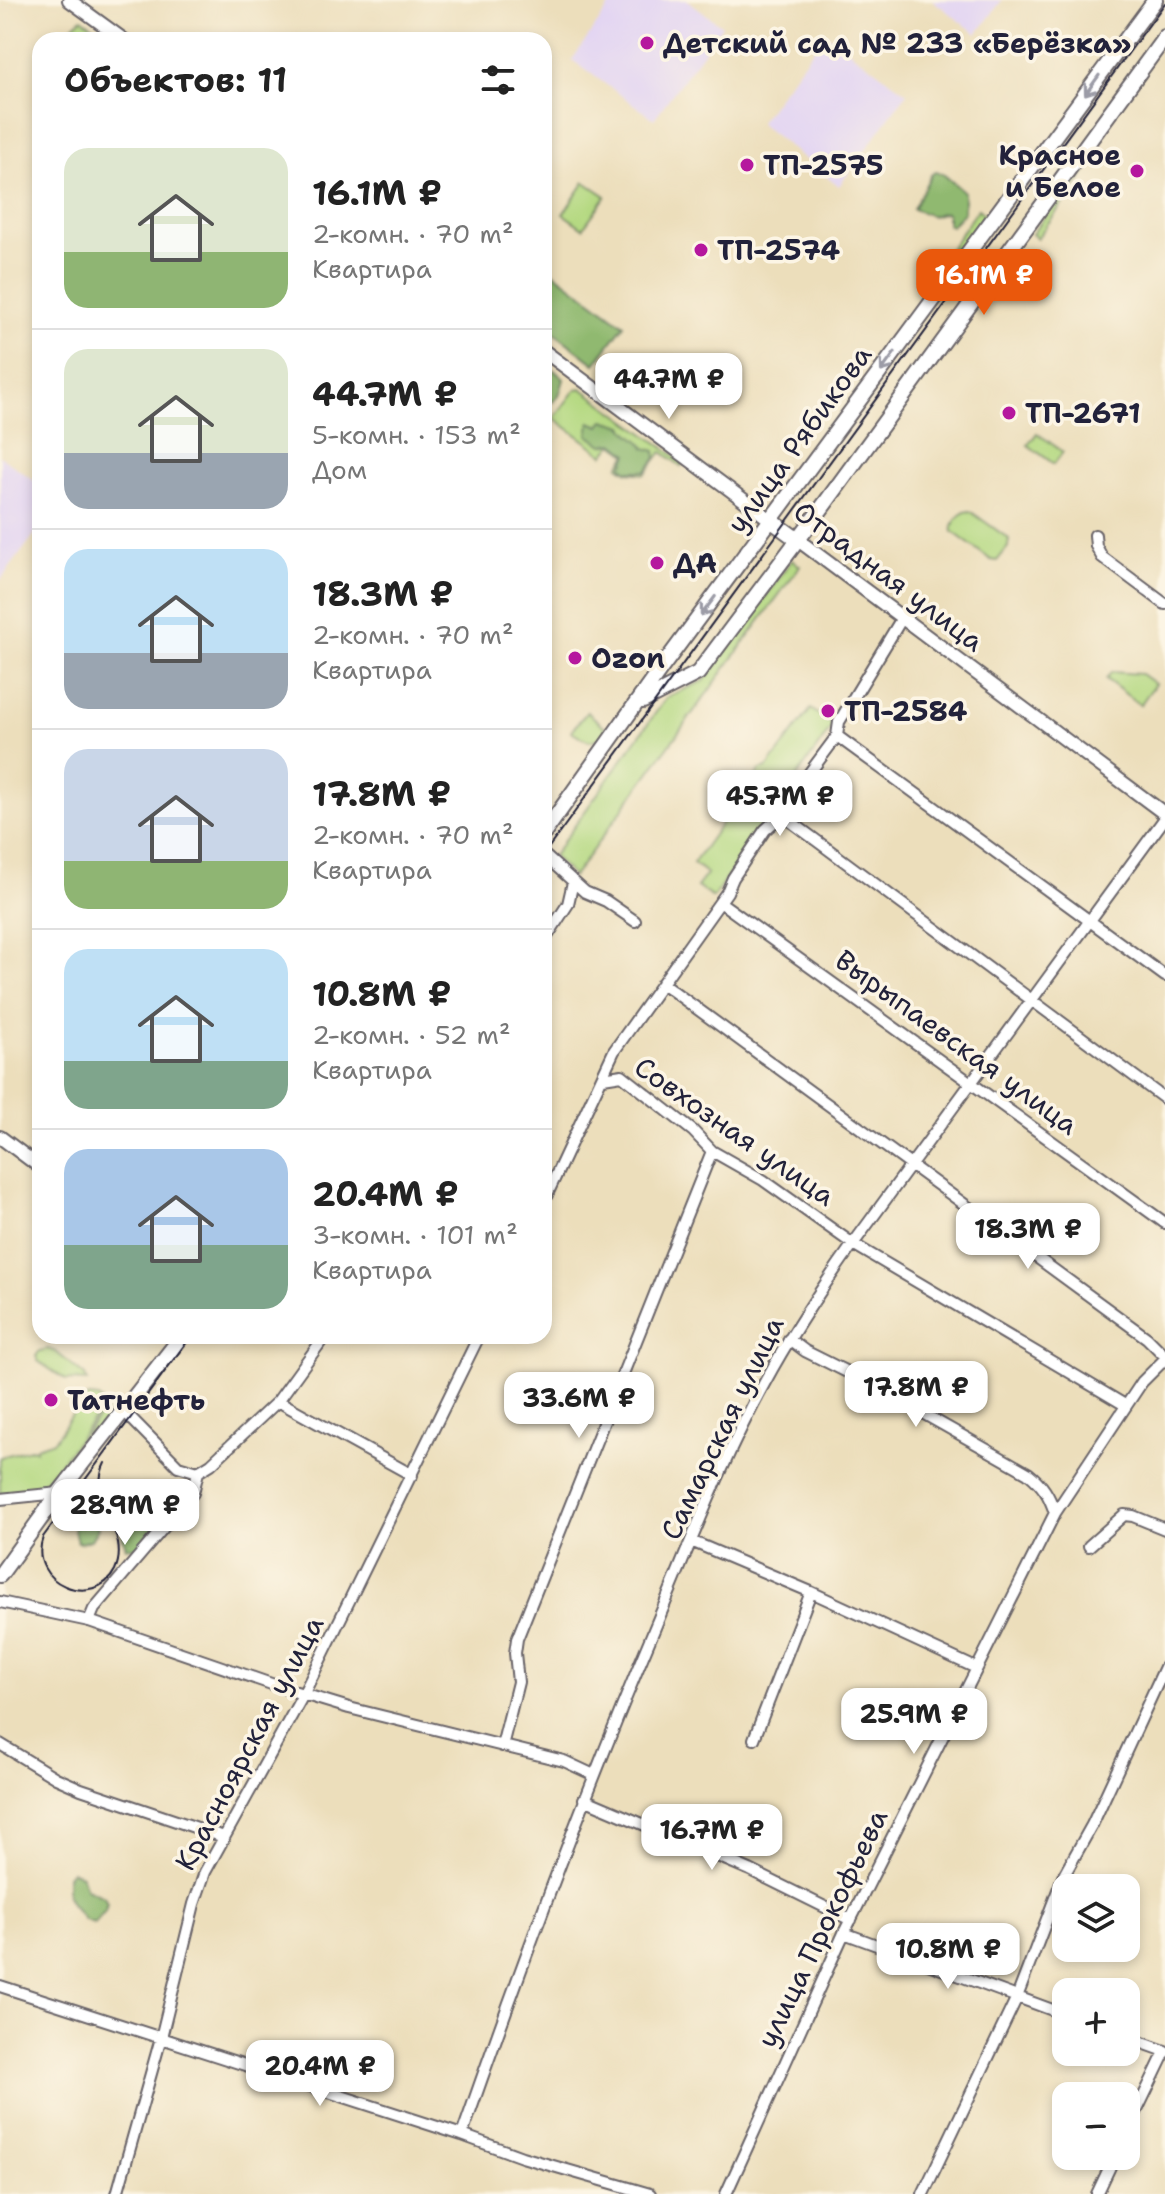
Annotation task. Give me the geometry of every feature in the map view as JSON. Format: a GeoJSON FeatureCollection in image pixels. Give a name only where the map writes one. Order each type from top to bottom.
{"type":"FeatureCollection","features":[{"type":"Feature","properties":{"kind":"main road","name":"улица Рябикова"},"geometry":{"type":"LineString","coordinates":[[552,822],[1155,0]]}},
{"type":"Feature","properties":{"kind":"main road","name":"улица Рябикова"},"geometry":{"type":"LineString","coordinates":[[636,706],[698,673],[1165,37]]}},
{"type":"Feature","properties":{"kind":"main road","name":"Отрадная улица"},"geometry":{"type":"LineString","coordinates":[[772,521],[798,540]]}},
{"type":"Feature","properties":{"kind":"main road"},"geometry":{"type":"LineString","coordinates":[[0,1575],[59,1493],[176,1344]]}},
{"type":"Feature","properties":{"kind":"street"},"geometry":{"type":"LineString","coordinates":[[69,0],[113,32]]}},
{"type":"Feature","properties":{"kind":"street","name":"Отрадная улица"},"geometry":{"type":"LineString","coordinates":[[552,357],[772,521]]}},
{"type":"Feature","properties":{"kind":"street"},"geometry":{"type":"LineString","coordinates":[[1095,535],[1102,557],[1165,604]]}},
{"type":"Feature","properties":{"kind":"street","name":"Отрадная улица"},"geometry":{"type":"LineString","coordinates":[[798,540],[1165,816]]}},
{"type":"Feature","properties":{"kind":"street"},"geometry":{"type":"LineString","coordinates":[[552,1184],[614,1051],[720,902],[768,825],[782,815],[790,799],[837,736],[839,722],[902,618]]}},
{"type":"Feature","properties":{"kind":"street"},"geometry":{"type":"LineString","coordinates":[[837,736],[1165,976]]}},
{"type":"Feature","properties":{"kind":"street"},"geometry":{"type":"LineString","coordinates":[[782,815],[1165,1099]]}},
{"type":"Feature","properties":{"kind":"street","name":"Самарская улица"},"geometry":{"type":"LineString","coordinates":[[462,2135],[584,1799],[691,1541],[746,1420],[789,1339],[853,1244],[1165,816]]}},
{"type":"Feature","properties":{"kind":"street"},"geometry":{"type":"LineString","coordinates":[[552,862],[573,882],[635,921]]}},
{"type":"Feature","properties":{"kind":"street"},"geometry":{"type":"LineString","coordinates":[[552,929],[568,904],[573,882]]}},
{"type":"Feature","properties":{"kind":"street","name":"Вырыпаевская улица"},"geometry":{"type":"LineString","coordinates":[[720,902],[1165,1223]]}},
{"type":"Feature","properties":{"kind":"street"},"geometry":{"type":"LineString","coordinates":[[662,983],[1147,1338],[1165,1358]]}},
{"type":"Feature","properties":{"kind":"street"},"geometry":{"type":"LineString","coordinates":[[614,1051],[622,1075]]}},
{"type":"Feature","properties":{"kind":"street","name":"Совхозная улица"},"geometry":{"type":"LineString","coordinates":[[603,1078],[622,1075],[693,1131],[712,1151],[763,1180],[853,1244],[1125,1405]]}},
{"type":"Feature","properties":{"kind":"street"},"geometry":{"type":"LineString","coordinates":[[0,1137],[32,1161]]}},
{"type":"Feature","properties":{"kind":"street"},"geometry":{"type":"LineString","coordinates":[[502,1746],[518,1682],[517,1639],[712,1151]]}},
{"type":"Feature","properties":{"kind":"street"},"geometry":{"type":"LineString","coordinates":[[789,1339],[805,1351],[873,1385],[1028,1473],[1041,1483],[1055,1513]]}},
{"type":"Feature","properties":{"kind":"street"},"geometry":{"type":"LineString","coordinates":[[89,1621],[94,1609],[193,1493],[198,1472],[211,1464],[278,1401],[319,1344]]}},
{"type":"Feature","properties":{"kind":"street","name":"Красноярская улица"},"geometry":{"type":"LineString","coordinates":[[117,2194],[197,1896],[224,1837],[303,1695],[475,1344]]}},
{"type":"Feature","properties":{"kind":"street","name":"улица Прокофьева"},"geometry":{"type":"LineString","coordinates":[[726,2194],[844,1933],[1055,1513],[1125,1405],[1165,1358]]}},
{"type":"Feature","properties":{"kind":"street"},"geometry":{"type":"LineString","coordinates":[[278,1401],[412,1475]]}},
{"type":"Feature","properties":{"kind":"street"},"geometry":{"type":"LineString","coordinates":[[124,1411],[178,1466],[198,1472]]}},
{"type":"Feature","properties":{"kind":"street"},"geometry":{"type":"LineString","coordinates":[[0,1499],[59,1493]]}},
{"type":"Feature","properties":{"kind":"street"},"geometry":{"type":"LineString","coordinates":[[1089,1546],[1124,1515],[1165,1529]]}},
{"type":"Feature","properties":{"kind":"street"},"geometry":{"type":"LineString","coordinates":[[691,1541],[976,1668]]}},
{"type":"Feature","properties":{"kind":"street"},"geometry":{"type":"LineString","coordinates":[[754,1739],[811,1592]]}},
{"type":"Feature","properties":{"kind":"street"},"geometry":{"type":"LineString","coordinates":[[0,1602],[89,1621],[303,1695],[564,1761],[594,1775]]}},
{"type":"Feature","properties":{"kind":"street"},"geometry":{"type":"LineString","coordinates":[[923,2194],[1017,1997],[1063,1877],[1092,1825],[1165,1667]]}},
{"type":"Feature","properties":{"kind":"street"},"geometry":{"type":"LineString","coordinates":[[0,1744],[56,1778],[81,1789],[224,1837]]}},
{"type":"Feature","properties":{"kind":"street"},"geometry":{"type":"LineString","coordinates":[[584,1799],[750,1870],[851,1920]]}},
{"type":"Feature","properties":{"kind":"street"},"geometry":{"type":"LineString","coordinates":[[844,1933],[1052,2010]]}},
{"type":"Feature","properties":{"kind":"street"},"geometry":{"type":"LineString","coordinates":[[0,1986],[522,2157],[650,2194]]}},
{"type":"Feature","properties":{"kind":"street"},"geometry":{"type":"LineString","coordinates":[[1140,2042],[1165,2052],[1140,2104]]}},
{"type":"Feature","properties":{"kind":"street"},"geometry":{"type":"LineString","coordinates":[[1097,2194],[1108,2170]]}},
{"type":"Feature","properties":{"kind":"shaded area","name":"Детский сад № 233 «Берёзка»"},"geometry":{"type":"Polygon","coordinates":[[[614,0],[687,0],[722,26],[654,119],[572,60],[614,0]]]}},
{"type":"Feature","properties":{"kind":"shaded area"},"geometry":{"type":"Polygon","coordinates":[[[932,0],[1002,0],[977,34],[932,0]]]}},
{"type":"Feature","properties":{"kind":"shaded area"},"geometry":{"type":"Polygon","coordinates":[[[825,33],[907,93],[839,186],[759,123],[825,33]]]}},
{"type":"Feature","properties":{"kind":"shaded area"},"geometry":{"type":"Polygon","coordinates":[[[0,456],[32,479],[32,538],[0,581],[0,456]]]}},
{"type":"Feature","properties":{"kind":"green space"},"geometry":{"type":"Polygon","coordinates":[[[82,18],[101,32],[67,32],[82,18]]]}},
{"type":"Feature","properties":{"kind":"green space"},"geometry":{"type":"Polygon","coordinates":[[[1091,155],[1096,159],[1037,238],[1032,234],[1091,155]]]}},
{"type":"Feature","properties":{"kind":"green space"},"geometry":{"type":"Polygon","coordinates":[[[935,172],[943,174],[964,192],[964,212],[951,226],[947,224],[945,212],[932,216],[913,209],[935,172]]]}},
{"type":"Feature","properties":{"kind":"green space"},"geometry":{"type":"Polygon","coordinates":[[[585,182],[606,196],[583,228],[563,214],[585,182]]]}},
{"type":"Feature","properties":{"kind":"green space"},"geometry":{"type":"Polygon","coordinates":[[[978,209],[986,216],[949,267],[944,268],[939,264],[978,209]]]}},
{"type":"Feature","properties":{"kind":"green space"},"geometry":{"type":"Polygon","coordinates":[[[552,271],[624,325],[595,364],[552,331],[552,271]]]}},
{"type":"Feature","properties":{"kind":"green space"},"geometry":{"type":"Polygon","coordinates":[[[552,370],[564,379],[559,396],[552,403],[552,370]]]}},
{"type":"Feature","properties":{"kind":"green space"},"geometry":{"type":"Polygon","coordinates":[[[581,388],[684,462],[681,466],[662,452],[645,474],[628,472],[619,466],[627,454],[613,444],[604,455],[554,418],[575,390],[581,388]]]}},
{"type":"Feature","properties":{"kind":"green space"},"geometry":{"type":"Polygon","coordinates":[[[604,420],[624,426],[645,448],[655,451],[656,458],[646,471],[629,471],[622,467],[628,454],[614,443],[603,445],[588,435],[590,422],[600,426],[604,420]]]}},
{"type":"Feature","properties":{"kind":"green space"},"geometry":{"type":"Polygon","coordinates":[[[1037,433],[1063,452],[1054,464],[1028,445],[1037,433]]]}},
{"type":"Feature","properties":{"kind":"green space"},"geometry":{"type":"Polygon","coordinates":[[[970,511],[1009,539],[1008,547],[997,561],[991,560],[953,532],[957,518],[970,511]]]}},
{"type":"Feature","properties":{"kind":"green space"},"geometry":{"type":"Polygon","coordinates":[[[792,560],[800,566],[573,877],[553,856],[667,697],[704,681],[792,560]]]}},
{"type":"Feature","properties":{"kind":"green space"},"geometry":{"type":"Polygon","coordinates":[[[1111,672],[1141,674],[1155,684],[1140,705],[1106,679],[1111,672]]]}},
{"type":"Feature","properties":{"kind":"green space"},"geometry":{"type":"Polygon","coordinates":[[[811,709],[833,725],[713,898],[697,887],[707,874],[693,863],[760,770],[767,768],[811,709]]]}},
{"type":"Feature","properties":{"kind":"green space"},"geometry":{"type":"Polygon","coordinates":[[[587,712],[609,730],[603,738],[589,741],[571,731],[587,712]]]}},
{"type":"Feature","properties":{"kind":"green space"},"geometry":{"type":"Polygon","coordinates":[[[48,1349],[56,1352],[87,1381],[66,1380],[38,1361],[36,1356],[40,1351],[48,1349]]]}},
{"type":"Feature","properties":{"kind":"green space"},"geometry":{"type":"Polygon","coordinates":[[[98,1398],[105,1404],[42,1487],[0,1494],[0,1457],[33,1448],[36,1450],[36,1447],[54,1441],[82,1400],[98,1398]]]}},
{"type":"Feature","properties":{"kind":"green space"},"geometry":{"type":"Polygon","coordinates":[[[106,1406],[106,1418],[64,1474],[47,1486],[106,1406]]]}},
{"type":"Feature","properties":{"kind":"green space"},"geometry":{"type":"Polygon","coordinates":[[[168,1497],[160,1525],[139,1548],[126,1547],[122,1533],[128,1517],[132,1515],[141,1522],[153,1502],[168,1497]]]}},
{"type":"Feature","properties":{"kind":"green space"},"geometry":{"type":"Polygon","coordinates":[[[85,1507],[94,1509],[98,1528],[91,1540],[80,1543],[75,1536],[74,1522],[85,1507]]]}},
{"type":"Feature","properties":{"kind":"green space"},"geometry":{"type":"Polygon","coordinates":[[[71,1871],[81,1875],[86,1889],[104,1897],[107,1903],[105,1911],[94,1923],[84,1920],[67,1896],[67,1875],[71,1871]]]}},
{"type":"Feature","properties":{"kind":"tram line"},"geometry":{"type":"LineString","coordinates":[[552,843],[1165,3]]}},
{"type":"Feature","properties":{"kind":"tram line"},"geometry":{"type":"LineString","coordinates":[[105,1463],[101,1490],[118,1543],[119,1557],[115,1570],[105,1582],[79,1590],[53,1579],[44,1568],[40,1554],[43,1537],[185,1344]]}},
{"type":"Feature","properties":{"kind":"place","name":"Детский сад № 233 «Берёзка»"},"geometry":{"type":"Point","coordinates":[647,43]}},
{"type":"Feature","properties":{"kind":"place","name":"ТП-2575"},"geometry":{"type":"Point","coordinates":[747,165]}},
{"type":"Feature","properties":{"kind":"place","name":"Красное и Белое"},"geometry":{"type":"Point","coordinates":[1137,171]}},
{"type":"Feature","properties":{"kind":"place","name":"ТП-2574"},"geometry":{"type":"Point","coordinates":[701,250]}},
{"type":"Feature","properties":{"kind":"place","name":"ТП-2671"},"geometry":{"type":"Point","coordinates":[1009,413]}},
{"type":"Feature","properties":{"kind":"place","name":"ДА"},"geometry":{"type":"Point","coordinates":[657,563]}},
{"type":"Feature","properties":{"kind":"place","name":"Ozon"},"geometry":{"type":"Point","coordinates":[575,658]}},
{"type":"Feature","properties":{"kind":"place","name":"ТП-2584"},"geometry":{"type":"Point","coordinates":[828,711]}},
{"type":"Feature","properties":{"kind":"place","name":"Татнефть"},"geometry":{"type":"Point","coordinates":[51,1400]}}]}
